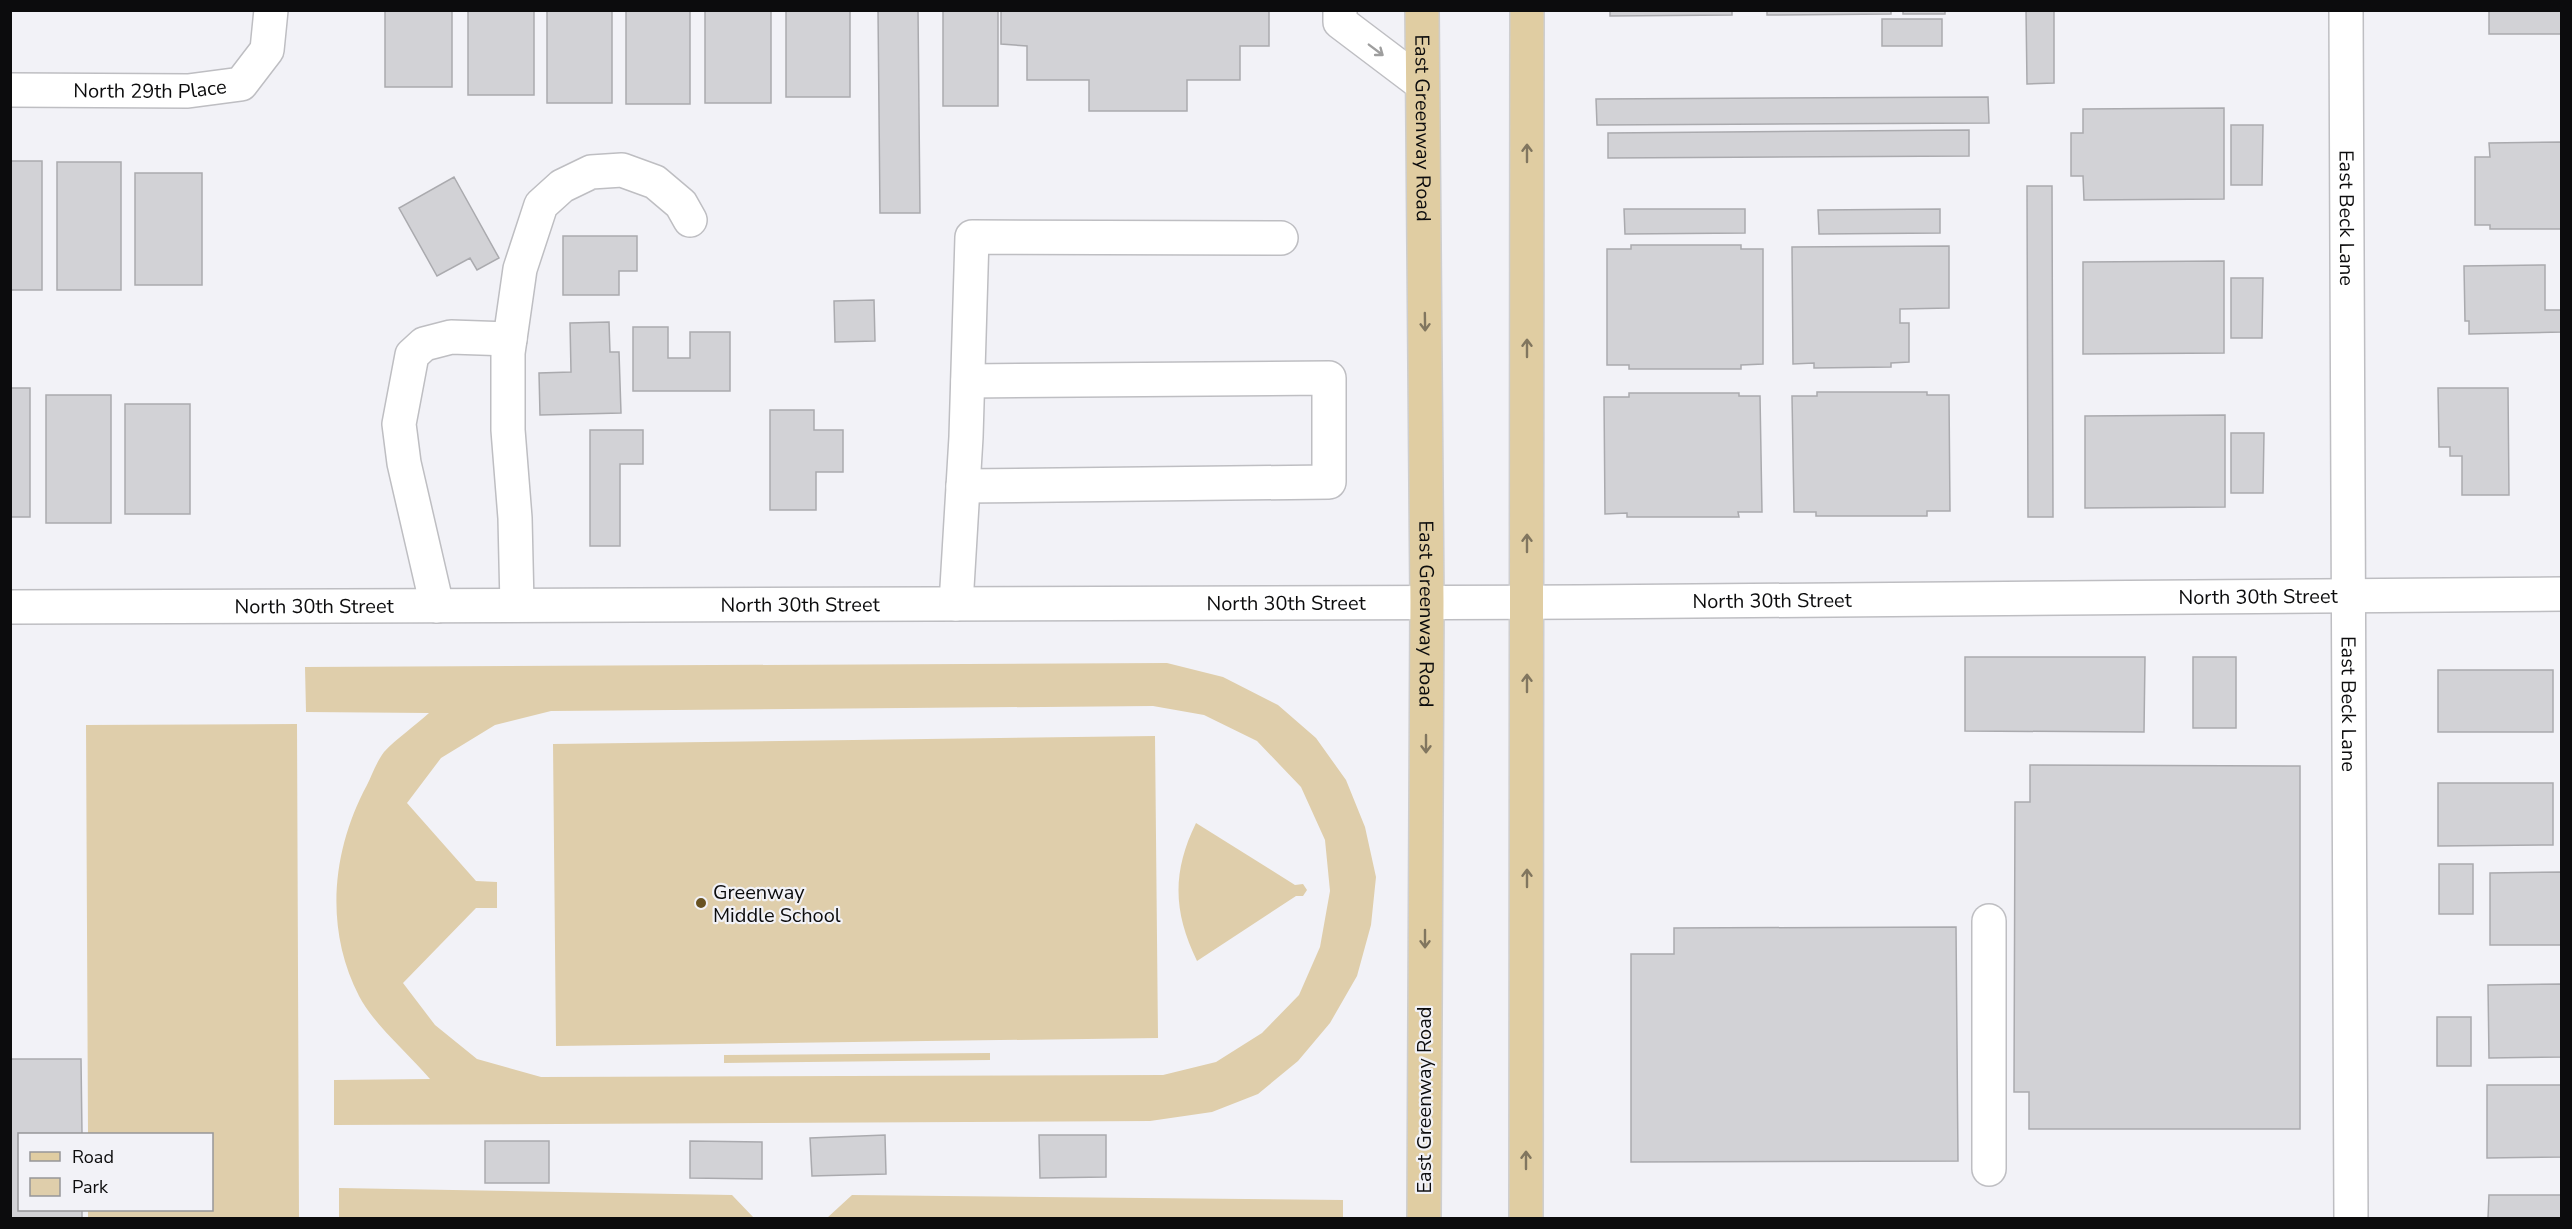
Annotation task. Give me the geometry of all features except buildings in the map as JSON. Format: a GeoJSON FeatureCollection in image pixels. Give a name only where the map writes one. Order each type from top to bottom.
{"type":"FeatureCollection","features":[{"type":"Feature","properties":{"kind":"main road","name":"East Greenway Road"},"geometry":{"type":"LineString","coordinates":[[1422,10],[1427,602],[1424,1218]]}},
{"type":"Feature","properties":{"kind":"main road"},"geometry":{"type":"LineString","coordinates":[[1526,1218],[1527,10]]}},
{"type":"Feature","properties":{"kind":"street","name":"North 29th Place"},"geometry":{"type":"LineString","coordinates":[[10,90],[188,91],[241,84],[267,50],[270,10]]}},
{"type":"Feature","properties":{"kind":"street"},"geometry":{"type":"LineString","coordinates":[[1340,10],[1340,22],[1422,84]]}},
{"type":"Feature","properties":{"kind":"street","name":"East Beck Lane"},"geometry":{"type":"LineString","coordinates":[[2346,10],[2351,1218]]}},
{"type":"Feature","properties":{"kind":"street"},"geometry":{"type":"LineString","coordinates":[[518,605],[515,518],[508,430],[510,339],[520,268],[541,205],[562,186],[591,172],[622,170],[655,182],[681,204],[690,220]]}},
{"type":"Feature","properties":{"kind":"street"},"geometry":{"type":"LineString","coordinates":[[956,604],[968,381],[972,237],[1281,238]]}},
{"type":"Feature","properties":{"kind":"street"},"geometry":{"type":"LineString","coordinates":[[437,606],[404,463],[399,424],[412,355],[424,344],[451,336],[510,339]]}},
{"type":"Feature","properties":{"kind":"street"},"geometry":{"type":"LineString","coordinates":[[963,486],[1329,482],[1329,378],[968,381]]}},
{"type":"Feature","properties":{"kind":"street","name":"North 30th Street"},"geometry":{"type":"LineString","coordinates":[[10,607],[1527,602],[2562,594]]}},
{"type":"Feature","properties":{"kind":"street"},"geometry":{"type":"LineString","coordinates":[[1989,921],[1989,1169]]}},
{"type":"Feature","properties":{"kind":"green space"},"geometry":{"type":"Polygon","coordinates":[[[1167,663],[1223,677],[1278,705],[1316,738],[1346,780],[1365,827],[1376,877],[1371,925],[1357,976],[1330,1023],[1298,1061],[1258,1094],[1212,1112],[1150,1121],[334,1125],[334,1080],[430,1079],[365,1007],[348,970],[337,916],[340,862],[355,810],[384,752],[429,713],[306,712],[305,667],[1167,663]],[[1153,706],[551,711],[495,725],[441,758],[407,803],[476,881],[497,882],[497,908],[476,908],[403,983],[435,1025],[477,1059],[541,1077],[1163,1075],[1216,1062],[1262,1033],[1299,995],[1320,947],[1330,891],[1325,840],[1301,787],[1257,741],[1204,715],[1153,706]]]}},
{"type":"Feature","properties":{"kind":"green space"},"geometry":{"type":"Polygon","coordinates":[[[297,724],[299,1218],[88,1218],[88,1211],[213,1211],[213,1133],[88,1133],[86,725],[297,724]]]}},
{"type":"Feature","properties":{"kind":"green space"},"geometry":{"type":"Polygon","coordinates":[[[1155,736],[1158,1038],[556,1046],[553,744],[1155,736]]]}},
{"type":"Feature","properties":{"kind":"green space"},"geometry":{"type":"Polygon","coordinates":[[[1196,823],[1295,885],[1303,884],[1307,890],[1303,896],[1296,896],[1197,961],[1183,926],[1178,892],[1183,858],[1196,823]]]}},
{"type":"Feature","properties":{"kind":"green space"},"geometry":{"type":"Polygon","coordinates":[[[990,1053],[990,1060],[724,1063],[724,1055],[990,1053]]]}},
{"type":"Feature","properties":{"kind":"green space"},"geometry":{"type":"Polygon","coordinates":[[[339,1188],[732,1195],[754,1218],[339,1218],[339,1188]]]}},
{"type":"Feature","properties":{"kind":"green space"},"geometry":{"type":"Polygon","coordinates":[[[852,1195],[1343,1200],[1343,1218],[827,1218],[852,1195]]]}},
{"type":"Feature","properties":{"kind":"place","name":"Greenway Middle School"},"geometry":{"type":"Point","coordinates":[701,903]}}]}
